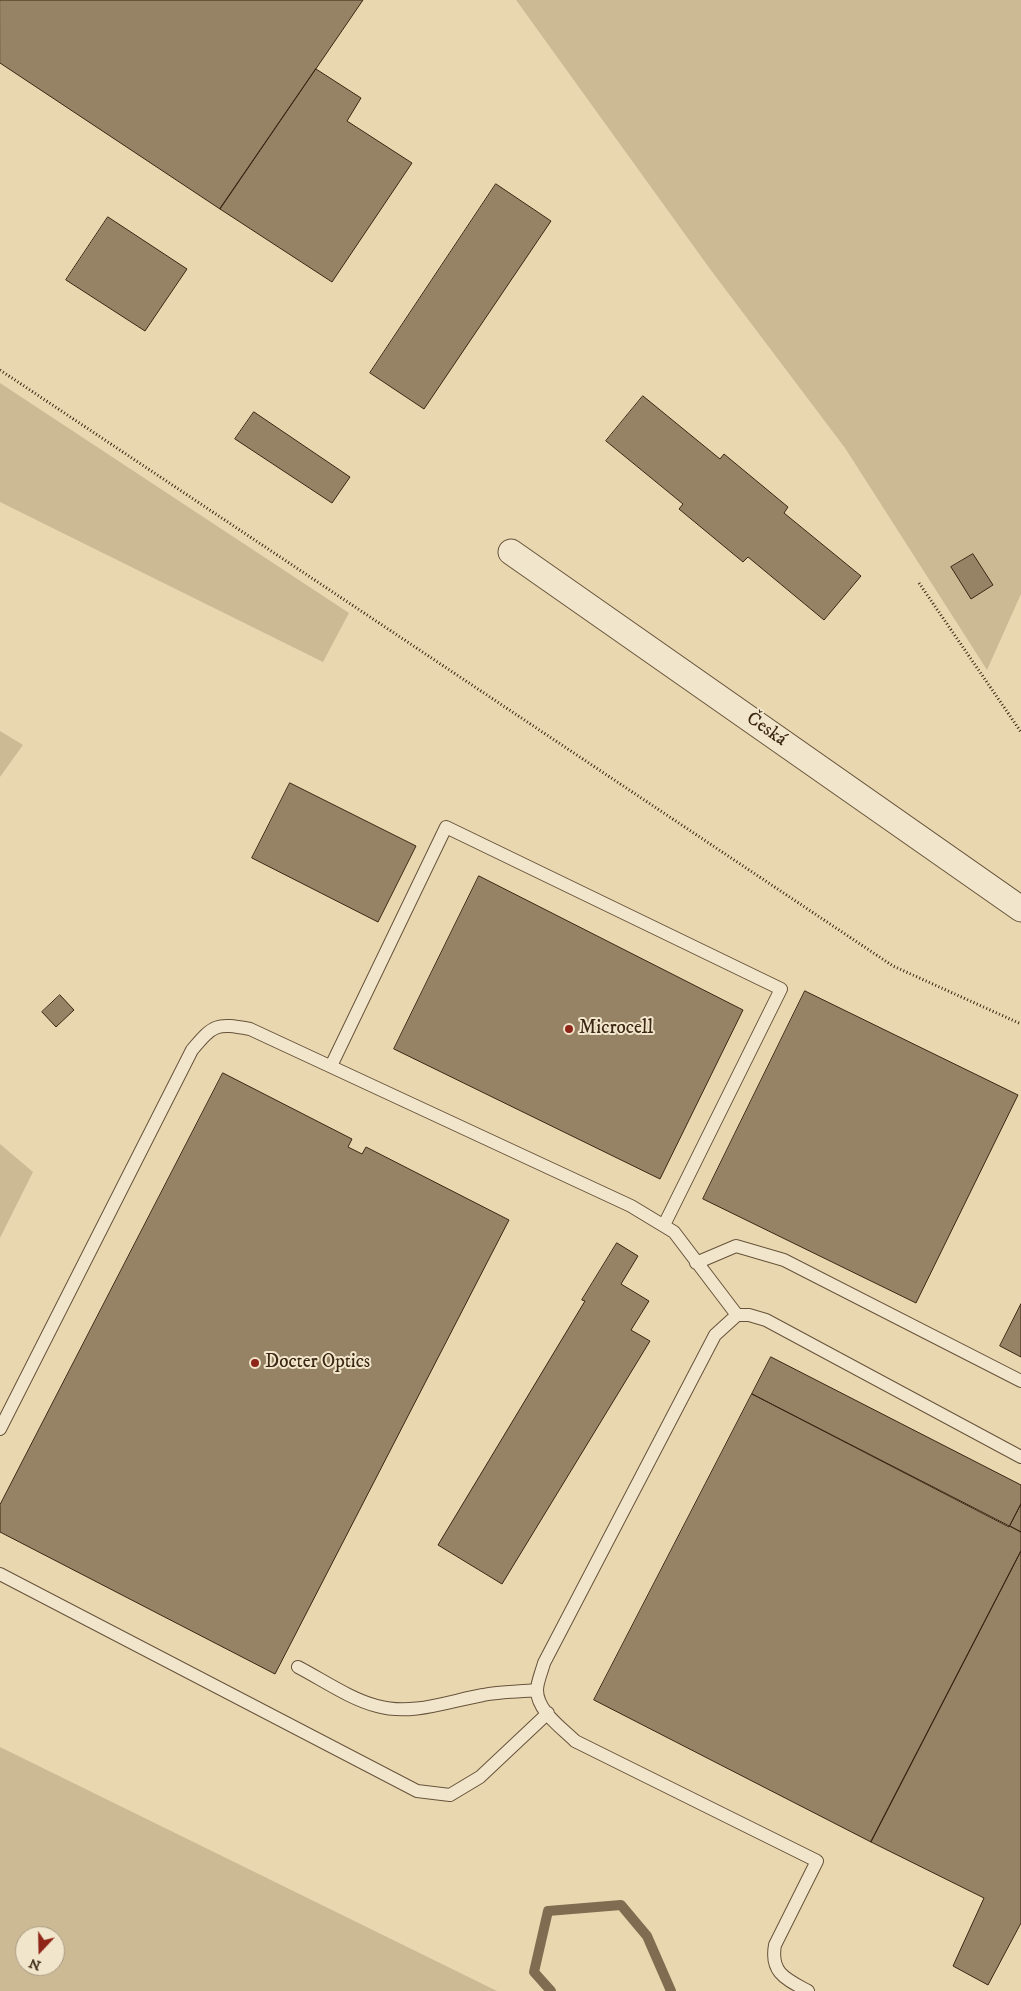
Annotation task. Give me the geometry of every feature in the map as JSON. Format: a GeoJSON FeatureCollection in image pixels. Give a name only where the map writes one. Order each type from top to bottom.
{"type":"FeatureCollection","features":[{"type":"Feature","properties":{"kind":"street","name":"Česká"},"geometry":{"type":"LineString","coordinates":[[511,552],[1021,909]]}},
{"type":"Feature","properties":{"kind":"lane"},"geometry":{"type":"LineString","coordinates":[[331,1066],[446,826],[781,989],[664,1225]]}},
{"type":"Feature","properties":{"kind":"lane"},"geometry":{"type":"LineString","coordinates":[[0,1429],[192,1050],[209,1030],[225,1025],[250,1029],[631,1206],[674,1232],[737,1315]]}},
{"type":"Feature","properties":{"kind":"lane"},"geometry":{"type":"LineString","coordinates":[[696,1262],[736,1246],[784,1260],[1021,1381]]}},
{"type":"Feature","properties":{"kind":"lane"},"geometry":{"type":"LineString","coordinates":[[808,1991],[779,1972],[773,1958],[775,1945],[817,1861],[576,1740],[556,1723],[541,1705],[537,1690],[544,1663],[714,1335],[737,1315],[749,1315],[766,1320],[1021,1457]]}},
{"type":"Feature","properties":{"kind":"lane"},"geometry":{"type":"LineString","coordinates":[[0,1574],[417,1791],[450,1795],[480,1777],[548,1713]]}},
{"type":"Feature","properties":{"kind":"lane"},"geometry":{"type":"LineString","coordinates":[[298,1667],[378,1707],[402,1709],[444,1704],[484,1694],[537,1690]]}},
{"type":"Feature","properties":{"kind":"path"},"geometry":{"type":"LineString","coordinates":[[0,370],[893,966],[1021,1024]]}},
{"type":"Feature","properties":{"kind":"path"},"geometry":{"type":"LineString","coordinates":[[919,583],[1021,732]]}},
{"type":"Feature","properties":{"kind":"shaded area"},"geometry":{"type":"Polygon","coordinates":[[[516,0],[1021,0],[1021,594],[987,670],[845,448],[710,269],[516,0]]]}},
{"type":"Feature","properties":{"kind":"shaded area"},"geometry":{"type":"Polygon","coordinates":[[[0,383],[349,613],[323,662],[0,502],[0,383]]]}},
{"type":"Feature","properties":{"kind":"shaded area"},"geometry":{"type":"Polygon","coordinates":[[[0,731],[23,745],[0,777],[0,731]]]}},
{"type":"Feature","properties":{"kind":"shaded area"},"geometry":{"type":"Polygon","coordinates":[[[0,1144],[33,1172],[0,1238],[0,1144]]]}},
{"type":"Feature","properties":{"kind":"shaded area"},"geometry":{"type":"Polygon","coordinates":[[[0,1747],[497,1991],[0,1991],[0,1747]]]}},
{"type":"Feature","properties":{"kind":"building"},"geometry":{"type":"Polygon","coordinates":[[[0,0],[363,0],[220,209],[0,63],[0,0]]]}},
{"type":"Feature","properties":{"kind":"building"},"geometry":{"type":"Polygon","coordinates":[[[316,69],[361,98],[347,121],[412,163],[332,282],[220,209],[316,69]]]}},
{"type":"Feature","properties":{"kind":"building"},"geometry":{"type":"Polygon","coordinates":[[[496,184],[551,221],[424,409],[370,373],[496,184]]]}},
{"type":"Feature","properties":{"kind":"building"},"geometry":{"type":"Polygon","coordinates":[[[108,217],[187,269],[145,331],[66,280],[108,217]]]}},
{"type":"Feature","properties":{"kind":"building"},"geometry":{"type":"Polygon","coordinates":[[[643,396],[720,459],[724,454],[788,507],[784,513],[861,576],[824,620],[748,557],[743,562],[679,509],[683,504],[606,441],[643,396]]]}},
{"type":"Feature","properties":{"kind":"building"},"geometry":{"type":"Polygon","coordinates":[[[254,412],[350,477],[332,503],[235,439],[254,412]]]}},
{"type":"Feature","properties":{"kind":"building"},"geometry":{"type":"Polygon","coordinates":[[[973,554],[993,585],[971,599],[951,567],[973,554]]]}},
{"type":"Feature","properties":{"kind":"building"},"geometry":{"type":"Polygon","coordinates":[[[290,783],[416,846],[378,922],[252,858],[290,783]]]}},
{"type":"Feature","properties":{"kind":"building","name":"Microcell"},"geometry":{"type":"Polygon","coordinates":[[[479,876],[743,1010],[660,1179],[394,1049],[479,876]]]}},
{"type":"Feature","properties":{"kind":"building"},"geometry":{"type":"Polygon","coordinates":[[[805,991],[1018,1095],[916,1303],[703,1199],[805,991]]]}},
{"type":"Feature","properties":{"kind":"building"},"geometry":{"type":"Polygon","coordinates":[[[60,995],[74,1010],[56,1027],[42,1012],[60,995]]]}},
{"type":"Feature","properties":{"kind":"building","name":"Docter Optics"},"geometry":{"type":"Polygon","coordinates":[[[223,1073],[352,1139],[348,1147],[362,1154],[366,1147],[509,1220],[275,1674],[0,1532],[0,1505],[223,1073]]]}},
{"type":"Feature","properties":{"kind":"building"},"geometry":{"type":"Polygon","coordinates":[[[617,1243],[638,1256],[621,1284],[649,1301],[631,1330],[650,1341],[502,1584],[438,1545],[585,1301],[582,1300],[617,1243]]]}},
{"type":"Feature","properties":{"kind":"building"},"geometry":{"type":"Polygon","coordinates":[[[1021,1304],[1021,1357],[1000,1346],[1021,1304]]]}},
{"type":"Feature","properties":{"kind":"building"},"geometry":{"type":"Polygon","coordinates":[[[771,1357],[1021,1485],[1021,1504],[1009,1527],[752,1394],[771,1357]]]}},
{"type":"Feature","properties":{"kind":"building"},"geometry":{"type":"Polygon","coordinates":[[[752,1394],[1021,1532],[1021,1551],[871,1842],[594,1700],[752,1394]]]}},
{"type":"Feature","properties":{"kind":"building"},"geometry":{"type":"Polygon","coordinates":[[[1021,1504],[1021,1532],[1010,1526],[1021,1504]]]}},
{"type":"Feature","properties":{"kind":"building"},"geometry":{"type":"Polygon","coordinates":[[[1021,1551],[1021,1923],[988,1985],[953,1966],[984,1898],[871,1842],[1021,1551]]]}},
{"type":"Feature","properties":{"kind":"waterway"},"geometry":{"type":"LineString","coordinates":[[551,1991],[534,1972],[548,1911],[621,1905],[647,1936],[671,1991]]}},
{"type":"Feature","properties":{"kind":"place","name":"Microcell"},"geometry":{"type":"Point","coordinates":[569,1029]}},
{"type":"Feature","properties":{"kind":"place","name":"Docter Optics"},"geometry":{"type":"Point","coordinates":[255,1363]}}]}
